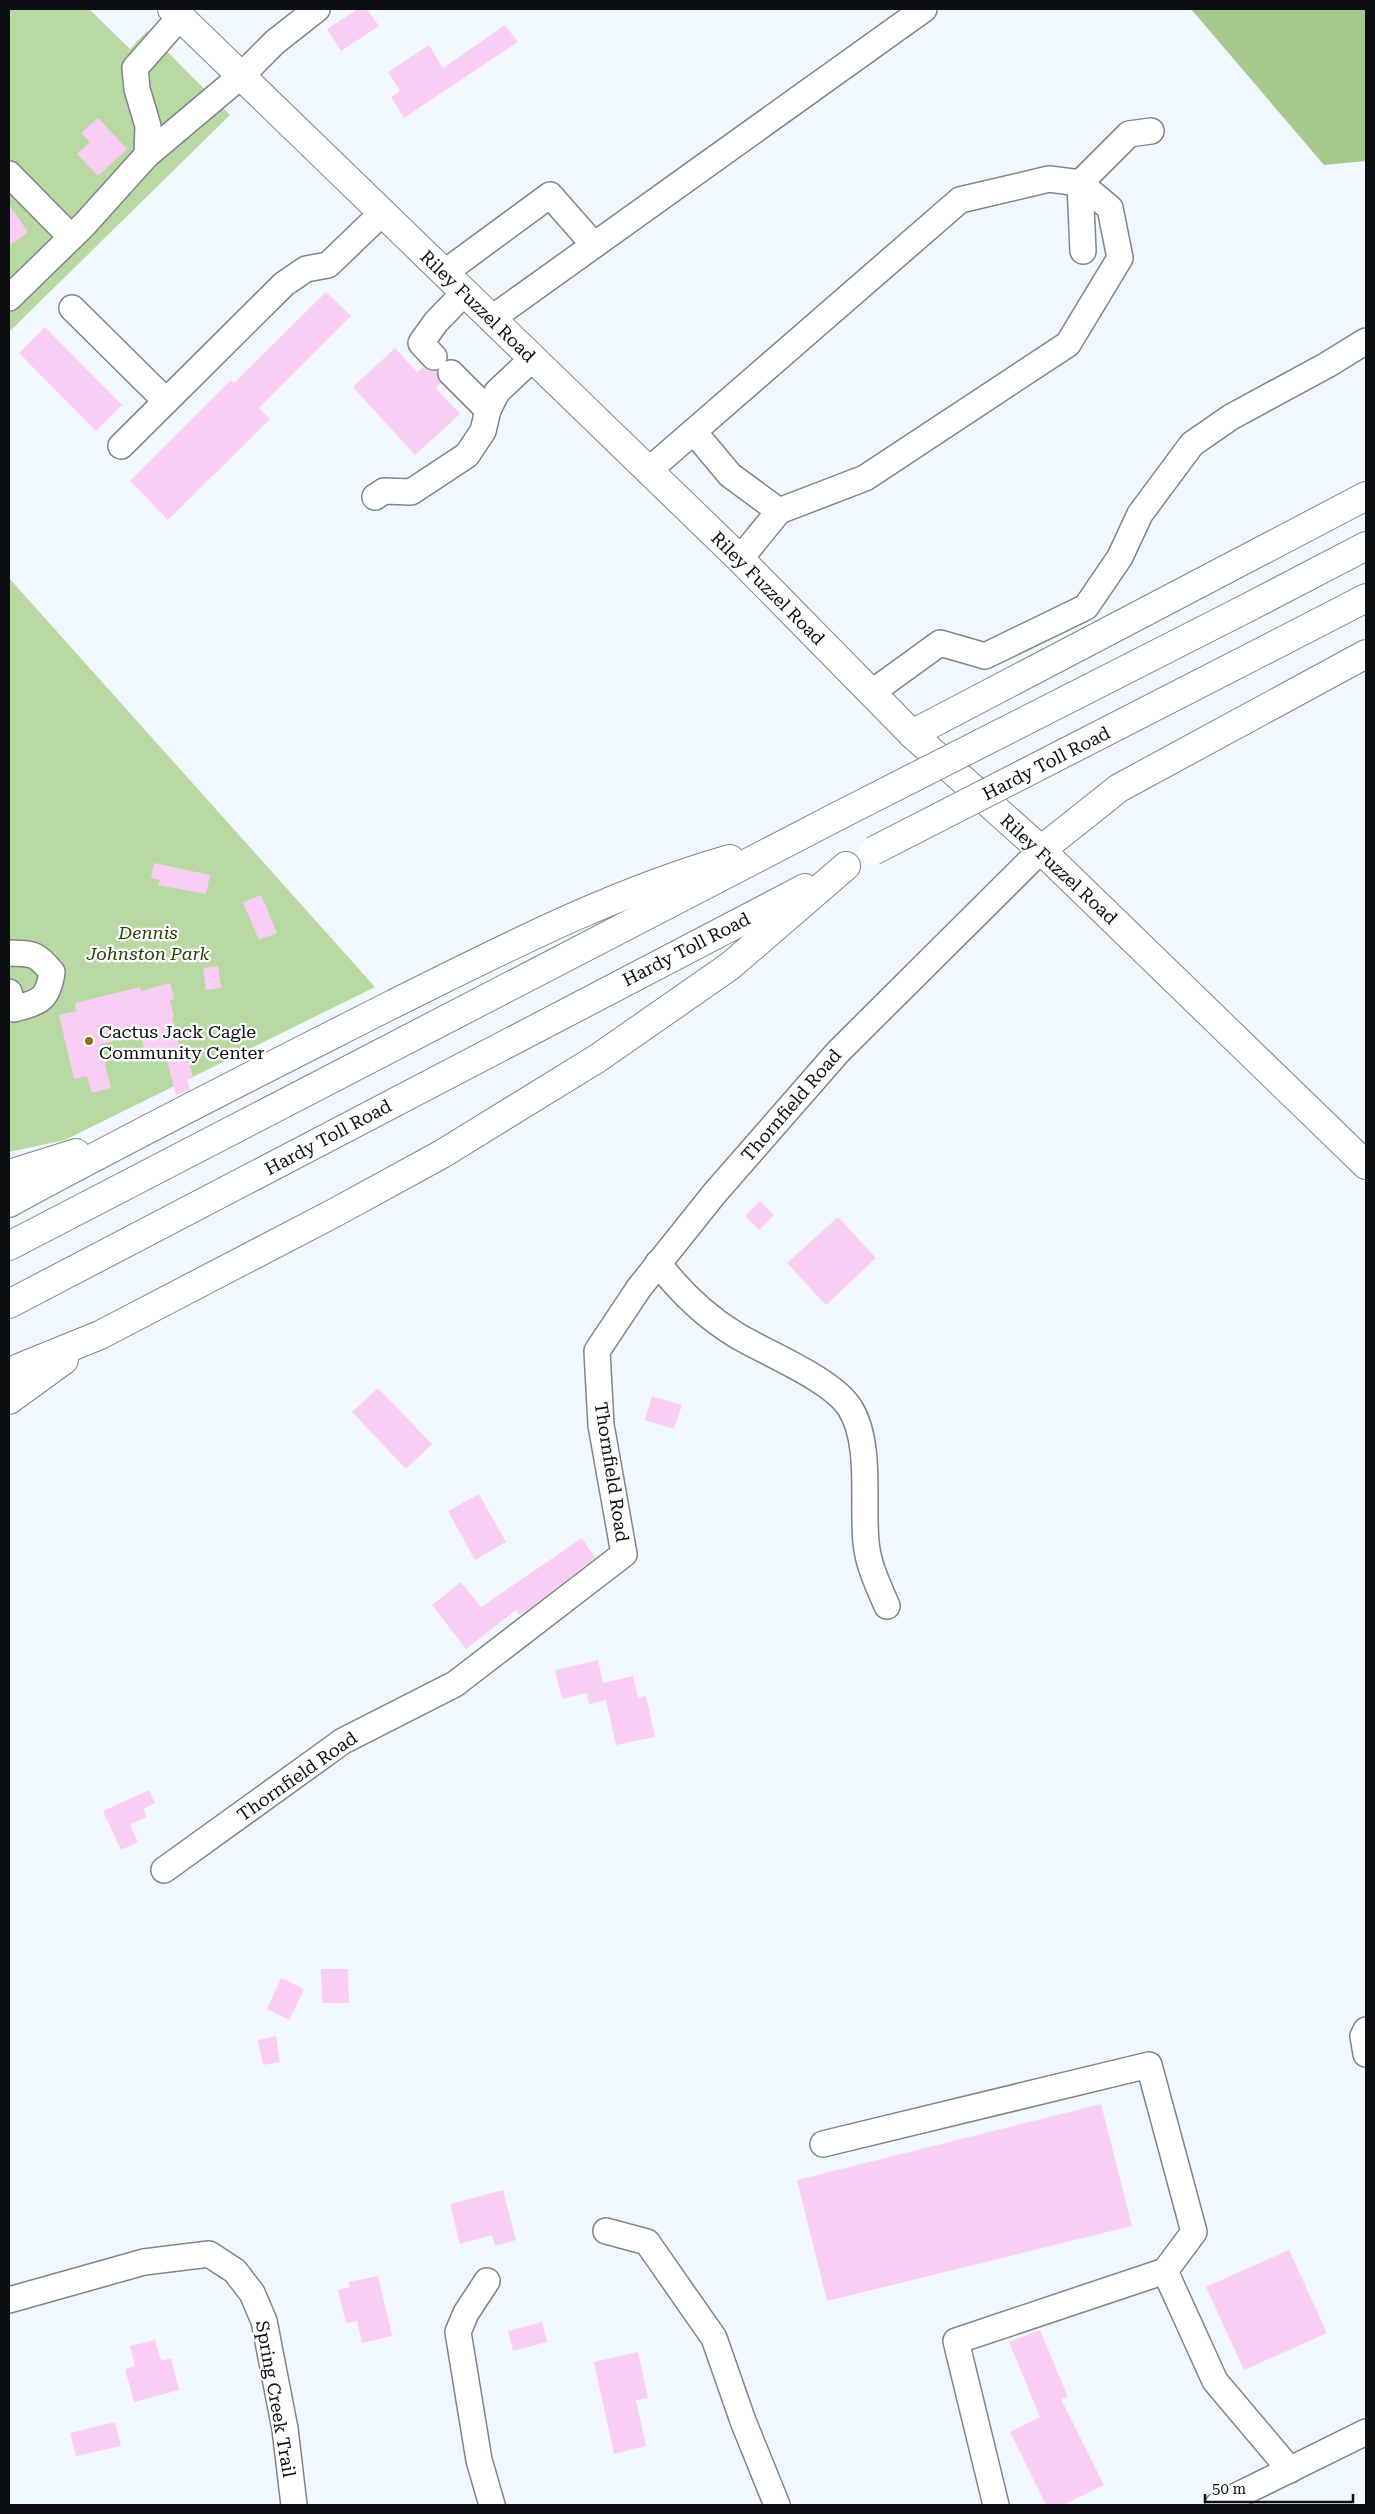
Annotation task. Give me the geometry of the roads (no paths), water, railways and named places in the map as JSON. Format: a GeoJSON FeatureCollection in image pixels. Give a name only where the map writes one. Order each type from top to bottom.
{"type":"FeatureCollection","features":[{"type":"Feature","properties":{"kind":"main road","name":"Riley Fuzzel Road"},"geometry":{"type":"LineString","coordinates":[[176,13],[242,74],[464,293],[740,559],[912,734],[1041,850],[1366,1165]]}},
{"type":"Feature","properties":{"kind":"main road"},"geometry":{"type":"LineString","coordinates":[[912,734],[1366,496]]}},
{"type":"Feature","properties":{"kind":"main road"},"geometry":{"type":"LineString","coordinates":[[9,1246],[838,816],[1366,546]]}},
{"type":"Feature","properties":{"kind":"main road","name":"Hardy Toll Road"},"geometry":{"type":"LineString","coordinates":[[9,1304],[873,851],[1366,598]]}},
{"type":"Feature","properties":{"kind":"main road"},"geometry":{"type":"LineString","coordinates":[[1041,850],[1119,788],[1366,654]]}},
{"type":"Feature","properties":{"kind":"main road"},"geometry":{"type":"LineString","coordinates":[[9,1203],[135,1134],[552,925],[675,875],[789,842]]}},
{"type":"Feature","properties":{"kind":"main road"},"geometry":{"type":"LineString","coordinates":[[9,1372],[100,1334],[336,1212],[442,1154],[598,1058],[730,966],[846,866]]}},
{"type":"Feature","properties":{"kind":"main road"},"geometry":{"type":"LineString","coordinates":[[9,1174],[135,1134]]}},
{"type":"Feature","properties":{"kind":"main road"},"geometry":{"type":"LineString","coordinates":[[9,1400],[100,1334]]}},
{"type":"Feature","properties":{"kind":"street"},"geometry":{"type":"LineString","coordinates":[[9,298],[71,237],[147,155],[242,74],[275,42],[317,9]]}},
{"type":"Feature","properties":{"kind":"street"},"geometry":{"type":"LineString","coordinates":[[491,319],[924,9]]}},
{"type":"Feature","properties":{"kind":"street"},"geometry":{"type":"LineString","coordinates":[[147,155],[148,126],[137,89],[135,68],[176,13]]}},
{"type":"Feature","properties":{"kind":"street"},"geometry":{"type":"LineString","coordinates":[[1083,251],[1080,183],[1129,134],[1151,131]]}},
{"type":"Feature","properties":{"kind":"street"},"geometry":{"type":"LineString","coordinates":[[9,174],[71,237]]}},
{"type":"Feature","properties":{"kind":"street"},"geometry":{"type":"LineString","coordinates":[[648,471],[960,200],[1049,178],[1080,183],[1110,208],[1120,258],[1068,344],[865,478],[779,511],[740,559]]}},
{"type":"Feature","properties":{"kind":"street"},"geometry":{"type":"LineString","coordinates":[[444,273],[550,195],[594,245]]}},
{"type":"Feature","properties":{"kind":"street"},"geometry":{"type":"LineString","coordinates":[[121,446],[284,284],[306,269],[328,265],[382,213]]}},
{"type":"Feature","properties":{"kind":"street"},"geometry":{"type":"LineString","coordinates":[[464,293],[436,322],[421,343],[488,410]]}},
{"type":"Feature","properties":{"kind":"street"},"geometry":{"type":"LineString","coordinates":[[72,308],[166,401]]}},
{"type":"Feature","properties":{"kind":"street"},"geometry":{"type":"LineString","coordinates":[[871,693],[940,643],[986,656],[1086,607],[1120,557],[1140,514],[1192,444],[1231,417],[1328,365],[1366,341]]}},
{"type":"Feature","properties":{"kind":"street"},"geometry":{"type":"LineString","coordinates":[[375,497],[384,490],[412,492],[467,455],[483,431],[488,410],[498,392],[532,359]]}},
{"type":"Feature","properties":{"kind":"street"},"geometry":{"type":"LineString","coordinates":[[694,432],[730,475],[779,511]]}},
{"type":"Feature","properties":{"kind":"street","name":"Thornfield Road"},"geometry":{"type":"LineString","coordinates":[[164,1870],[343,1741],[455,1684],[624,1554],[601,1425],[598,1351],[639,1288],[714,1194],[838,1052],[1041,850]]}},
{"type":"Feature","properties":{"kind":"street"},"geometry":{"type":"LineString","coordinates":[[9,953],[26,952],[41,959],[52,972],[50,990],[36,1003],[14,1009],[9,992]]}},
{"type":"Feature","properties":{"kind":"street"},"geometry":{"type":"LineString","coordinates":[[658,1264],[692,1303],[734,1334],[819,1382],[842,1398],[849,1407],[858,1429],[865,1474],[866,1543],[871,1568],[887,1606]]}},
{"type":"Feature","properties":{"kind":"street"},"geometry":{"type":"LineString","coordinates":[[1366,2030],[1362,2036],[1366,2054]]}},
{"type":"Feature","properties":{"kind":"street"},"geometry":{"type":"LineString","coordinates":[[822,2144],[1149,2065],[1194,2232],[1165,2271],[956,2341],[996,2505]]}},
{"type":"Feature","properties":{"kind":"street"},"geometry":{"type":"LineString","coordinates":[[606,2231],[647,2242],[714,2338],[743,2421],[777,2505]]}},
{"type":"Feature","properties":{"kind":"street","name":"Spring Creek Trail"},"geometry":{"type":"LineString","coordinates":[[9,2300],[144,2262],[209,2254],[235,2271],[252,2294],[264,2321],[286,2429],[294,2505]]}},
{"type":"Feature","properties":{"kind":"street"},"geometry":{"type":"LineString","coordinates":[[1165,2271],[1215,2381],[1290,2470]]}},
{"type":"Feature","properties":{"kind":"street"},"geometry":{"type":"LineString","coordinates":[[487,2281],[466,2313],[458,2332],[479,2460],[492,2505]]}},
{"type":"Feature","properties":{"kind":"street"},"geometry":{"type":"LineString","coordinates":[[1218,2505],[1366,2432]]}},
{"type":"Feature","properties":{"kind":"place","name":"Cactus Jack Cagle Community Center"},"geometry":{"type":"Point","coordinates":[89,1041]}},
{"type":"Feature","properties":{"kind":"park label","name":"Dennis Johnston Park"},"geometry":{"type":"Point","coordinates":[148,942]}}]}
